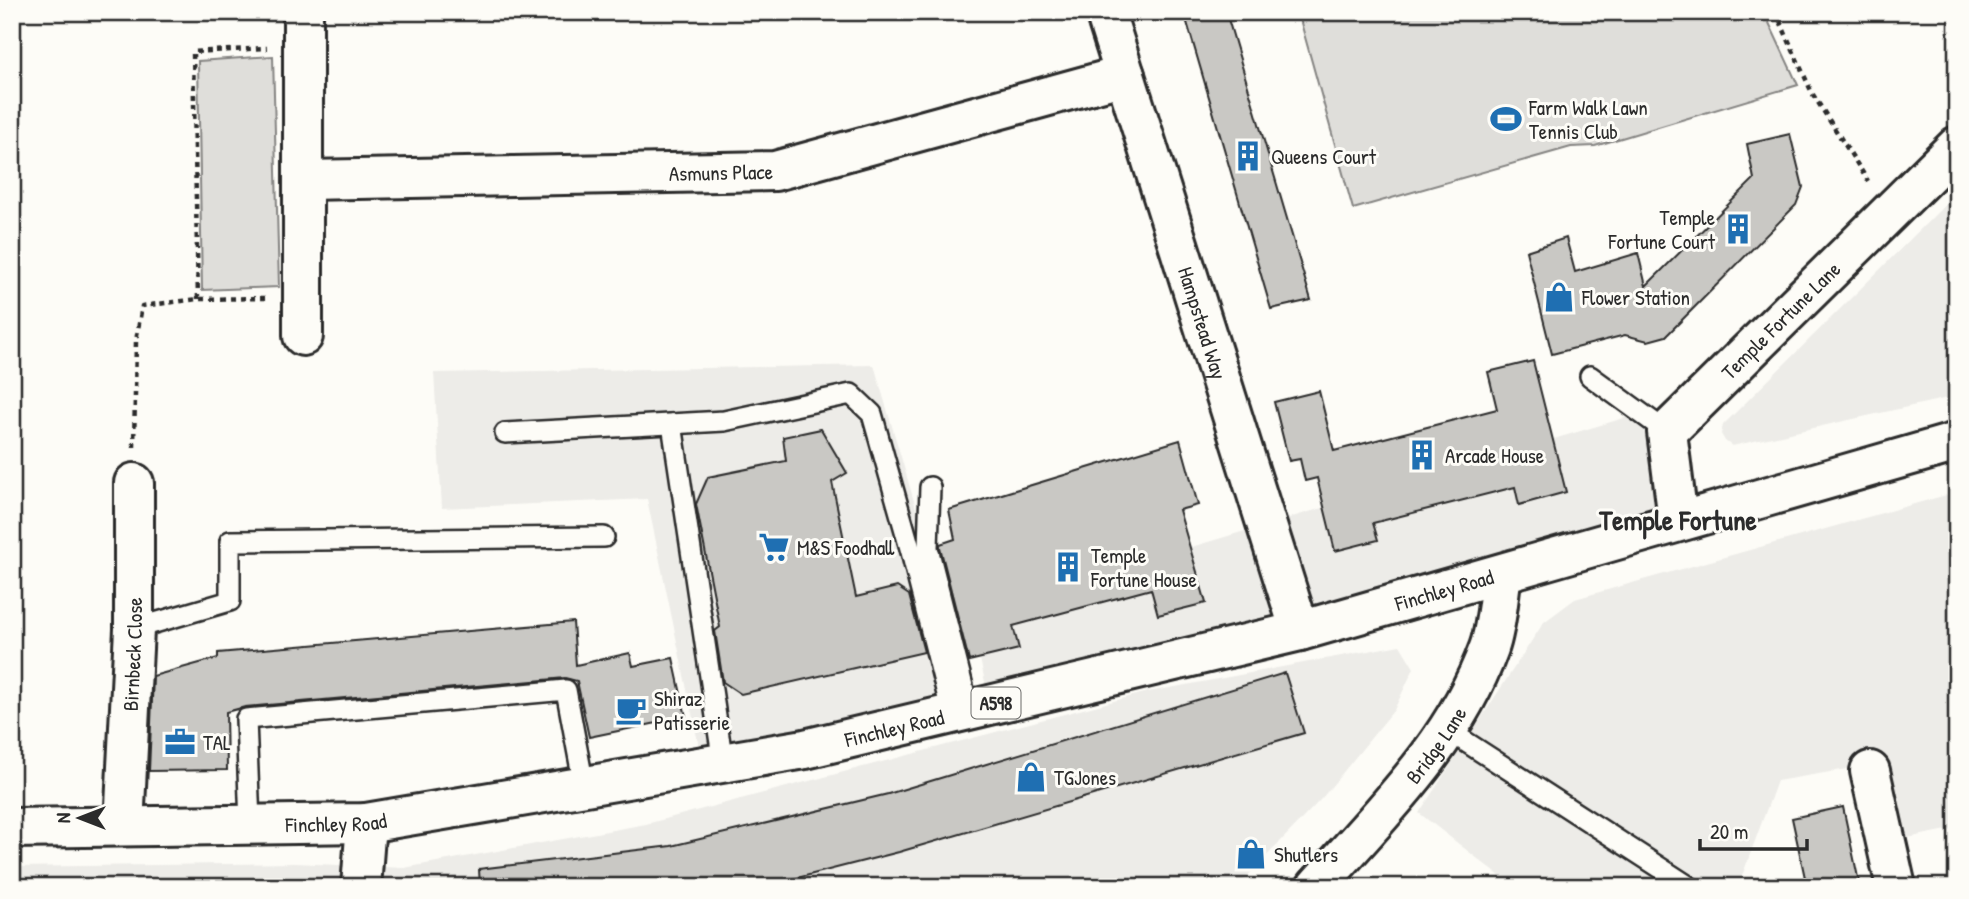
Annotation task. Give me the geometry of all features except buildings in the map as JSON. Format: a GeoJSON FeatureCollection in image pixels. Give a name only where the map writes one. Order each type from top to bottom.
{"type":"FeatureCollection","features":[{"type":"Feature","properties":{"kind":"street","name":"Hampstead Way"},"geometry":{"type":"LineString","coordinates":[[1105,12],[1300,631]]}},
{"type":"Feature","properties":{"kind":"street"},"geometry":{"type":"LineString","coordinates":[[303,29],[303,336]]}},
{"type":"Feature","properties":{"kind":"street","name":"Asmuns Place"},"geometry":{"type":"LineString","coordinates":[[305,180],[775,171],[1125,75]]}},
{"type":"Feature","properties":{"kind":"street","name":"Temple Fortune Lane"},"geometry":{"type":"LineString","coordinates":[[1667,432],[1888,211],[1957,146]]}},
{"type":"Feature","properties":{"kind":"street"},"geometry":{"type":"LineString","coordinates":[[1667,432],[1678,520]]}},
{"type":"Feature","properties":{"kind":"street","name":"Finchley Road"},"geometry":{"type":"LineString","coordinates":[[12,828],[366,823],[805,749],[1300,631],[1502,574],[1678,520],[1957,442]]}},
{"type":"Feature","properties":{"kind":"street","name":"Birnbeck Close"},"geometry":{"type":"LineString","coordinates":[[124,826],[134,629],[134,483]]}},
{"type":"Feature","properties":{"kind":"street","name":"Bridge Lane"},"geometry":{"type":"LineString","coordinates":[[1316,887],[1426,764],[1466,702],[1490,646],[1502,574]]}},
{"type":"Feature","properties":{"kind":"street"},"geometry":{"type":"LineString","coordinates":[[1870,771],[1896,887]]}},
{"type":"Feature","properties":{"kind":"street"},"geometry":{"type":"LineString","coordinates":[[360,887],[366,823]]}},
{"type":"Feature","properties":{"kind":"lane"},"geometry":{"type":"LineString","coordinates":[[1590,376],[1667,432]]}},
{"type":"Feature","properties":{"kind":"lane"},"geometry":{"type":"LineString","coordinates":[[505,433],[724,421],[851,394],[872,414],[960,712]]}},
{"type":"Feature","properties":{"kind":"lane"},"geometry":{"type":"LineString","coordinates":[[672,424],[723,763]]}},
{"type":"Feature","properties":{"kind":"lane"},"geometry":{"type":"LineString","coordinates":[[930,487],[928,548],[960,712]]}},
{"type":"Feature","properties":{"kind":"lane"},"geometry":{"type":"LineString","coordinates":[[134,629],[230,601],[230,541],[604,537]]}},
{"type":"Feature","properties":{"kind":"lane"},"geometry":{"type":"LineString","coordinates":[[250,824],[246,719],[566,690],[584,786]]}},
{"type":"Feature","properties":{"kind":"lane"},"geometry":{"type":"LineString","coordinates":[[1448,730],[1690,887]]}},
{"type":"Feature","properties":{"kind":"path"},"geometry":{"type":"LineString","coordinates":[[1776,12],[1812,93],[1888,211]]}},
{"type":"Feature","properties":{"kind":"path"},"geometry":{"type":"LineString","coordinates":[[198,299],[193,52],[303,29]]}},
{"type":"Feature","properties":{"kind":"path"},"geometry":{"type":"LineString","coordinates":[[134,483],[133,401],[142,306],[198,299],[303,297]]}},
{"type":"Feature","properties":{"kind":"shaded area","name":"Farm Walk Lawn Tennis Club"},"geometry":{"type":"Polygon","coordinates":[[[1298,12],[1764,12],[1798,85],[1595,146],[1571,147],[1353,209],[1298,12]]]}},
{"type":"Feature","properties":{"kind":"shaded area"},"geometry":{"type":"Polygon","coordinates":[[[273,56],[279,287],[202,290],[198,61],[273,56]]]}},
{"type":"Feature","properties":{"kind":"shaded area"},"geometry":{"type":"Polygon","coordinates":[[[1957,193],[1957,396],[1732,446],[1725,441],[1721,434],[1723,425],[1957,193]]]}},
{"type":"Feature","properties":{"kind":"shaded area"},"geometry":{"type":"Polygon","coordinates":[[[874,365],[975,709],[703,766],[647,499],[442,508],[434,373],[874,365]]]}},
{"type":"Feature","properties":{"kind":"shaded area"},"geometry":{"type":"Polygon","coordinates":[[[1641,413],[1667,432],[1678,520],[990,705],[970,613],[1641,413]]]}},
{"type":"Feature","properties":{"kind":"shaded area"},"geometry":{"type":"Polygon","coordinates":[[[1957,492],[1957,828],[1902,839],[1883,763],[1777,781],[1738,887],[1514,887],[1419,813],[1544,622],[1575,599],[1957,492]]]}},
{"type":"Feature","properties":{"kind":"shaded area"},"geometry":{"type":"Polygon","coordinates":[[[1400,645],[1414,668],[1394,710],[1322,798],[1237,887],[12,887],[12,867],[295,863],[404,868],[646,824],[1148,692],[1400,645]]]}},
{"type":"Feature","properties":{"kind":"place","name":"Farm Walk Lawn Tennis Club"},"geometry":{"type":"Point","coordinates":[1506,119]}},
{"type":"Feature","properties":{"kind":"place","name":"Queens Court"},"geometry":{"type":"Point","coordinates":[1248,156]}},
{"type":"Feature","properties":{"kind":"place","name":"Temple Fortune Court"},"geometry":{"type":"Point","coordinates":[1738,229]}},
{"type":"Feature","properties":{"kind":"place","name":"Flower Station"},"geometry":{"type":"Point","coordinates":[1559,297]}},
{"type":"Feature","properties":{"kind":"place","name":"Arcade House"},"geometry":{"type":"Point","coordinates":[1422,455]}},
{"type":"Feature","properties":{"kind":"place","name":"M&S Foodhall"},"geometry":{"type":"Point","coordinates":[774,547]}},
{"type":"Feature","properties":{"kind":"place","name":"Temple Fortune House"},"geometry":{"type":"Point","coordinates":[1068,567]}},
{"type":"Feature","properties":{"kind":"place","name":"Shiraz Patisserie"},"geometry":{"type":"Point","coordinates":[631,710]}},
{"type":"Feature","properties":{"kind":"place","name":"TAL"},"geometry":{"type":"Point","coordinates":[180,742]}},
{"type":"Feature","properties":{"kind":"place","name":"TGJones"},"geometry":{"type":"Point","coordinates":[1031,777]}},
{"type":"Feature","properties":{"kind":"place","name":"Shutlers"},"geometry":{"type":"Point","coordinates":[1251,854]}},
{"type":"Feature","properties":{"kind":"district","name":"Temple Fortune"},"geometry":{"type":"Point","coordinates":[1678,520]}}]}
